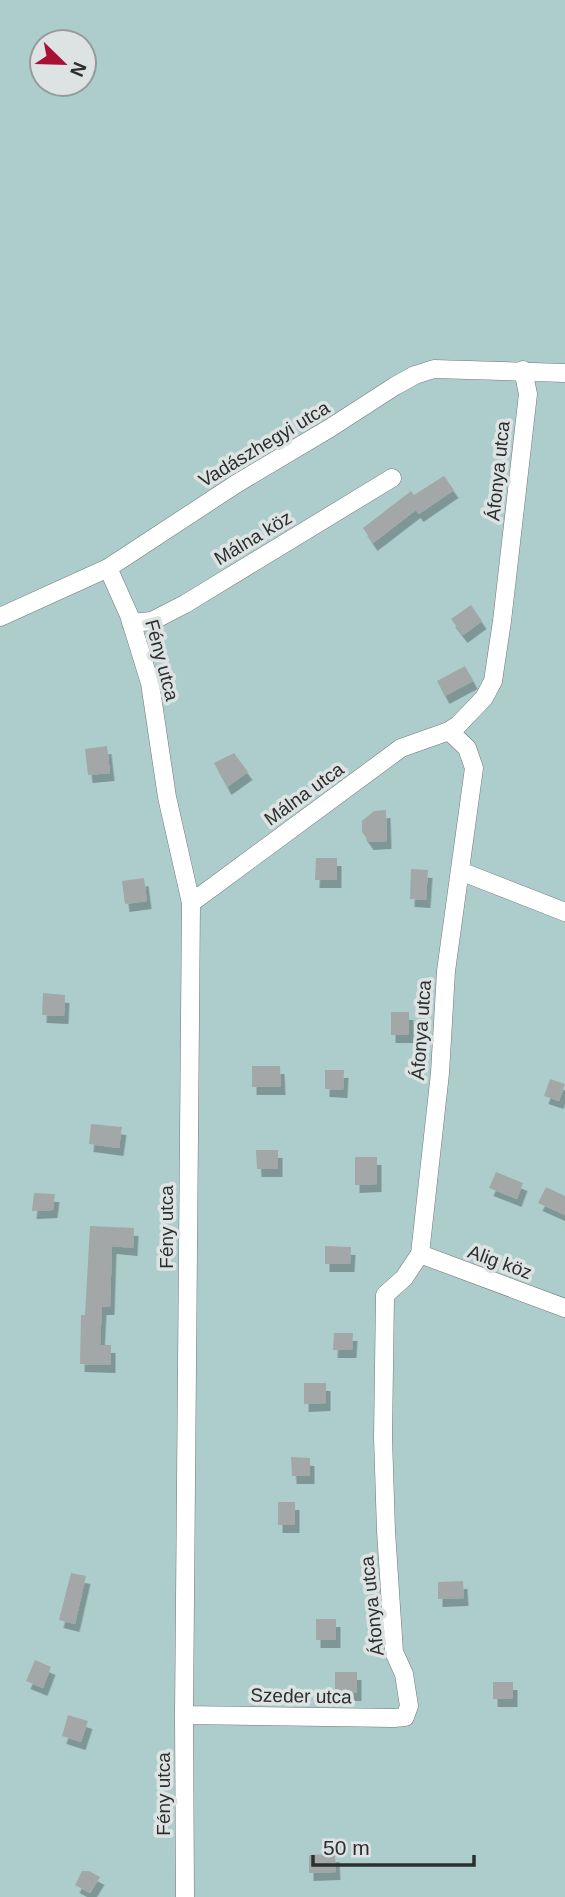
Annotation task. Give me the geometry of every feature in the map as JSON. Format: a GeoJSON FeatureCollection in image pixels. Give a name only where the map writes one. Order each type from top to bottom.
{"type":"FeatureCollection","features":[{"type":"Feature","properties":{"kind":"street","name":"Vadászhegyi utca"},"geometry":{"type":"LineString","coordinates":[[0,617],[108,568],[236,484],[415,375],[434,369],[565,373]]}},
{"type":"Feature","properties":{"kind":"street","name":"Áfonya utca"},"geometry":{"type":"LineString","coordinates":[[409,1706],[404,1674],[394,1653],[386,1531],[383,1437],[385,1295],[404,1278],[420,1254],[440,1073],[446,971],[474,768],[467,748],[449,731],[473,712],[493,681],[527,394],[523,370]]}},
{"type":"Feature","properties":{"kind":"street","name":"Málna köz"},"geometry":{"type":"LineString","coordinates":[[131,623],[152,621],[185,604],[392,478]]}},
{"type":"Feature","properties":{"kind":"street","name":"Fény utca"},"geometry":{"type":"LineString","coordinates":[[108,568],[131,623],[150,683],[167,797],[191,903],[185,1897]]}},
{"type":"Feature","properties":{"kind":"street","name":"Málna utca"},"geometry":{"type":"LineString","coordinates":[[191,903],[401,748],[449,731]]}},
{"type":"Feature","properties":{"kind":"street"},"geometry":{"type":"LineString","coordinates":[[460,871],[565,912]]}},
{"type":"Feature","properties":{"kind":"street","name":"Alig köz"},"geometry":{"type":"LineString","coordinates":[[420,1254],[565,1308]]}},
{"type":"Feature","properties":{"kind":"street","name":"Szeder utca"},"geometry":{"type":"LineString","coordinates":[[184,1715],[394,1718],[405,1717],[409,1706]]}},
{"type":"Feature","properties":{"kind":"shaded area"},"geometry":{"type":"Polygon","coordinates":[[[0,0],[565,0],[565,1897],[0,1897],[0,0]]]}},
{"type":"Feature","properties":{"kind":"building"},"geometry":{"type":"Polygon","coordinates":[[[444,476],[454,490],[419,514],[416,510],[373,543],[363,528],[411,491],[414,495],[444,476]]]}},
{"type":"Feature","properties":{"kind":"building"},"geometry":{"type":"Polygon","coordinates":[[[471,605],[482,621],[463,635],[451,619],[471,605]]]}},
{"type":"Feature","properties":{"kind":"building"},"geometry":{"type":"Polygon","coordinates":[[[465,666],[473,681],[445,696],[437,681],[465,666]]]}},
{"type":"Feature","properties":{"kind":"building"},"geometry":{"type":"Polygon","coordinates":[[[107,746],[110,773],[88,775],[85,749],[107,746]]]}},
{"type":"Feature","properties":{"kind":"building"},"geometry":{"type":"Polygon","coordinates":[[[234,753],[248,772],[227,787],[214,763],[234,753]]]}},
{"type":"Feature","properties":{"kind":"building"},"geometry":{"type":"Polygon","coordinates":[[[386,810],[387,841],[369,842],[362,832],[362,821],[374,811],[386,810]]]}},
{"type":"Feature","properties":{"kind":"building"},"geometry":{"type":"Polygon","coordinates":[[[316,858],[337,858],[337,880],[315,880],[316,858]]]}},
{"type":"Feature","properties":{"kind":"building"},"geometry":{"type":"Polygon","coordinates":[[[411,869],[428,870],[426,900],[410,899],[411,869]]]}},
{"type":"Feature","properties":{"kind":"building"},"geometry":{"type":"Polygon","coordinates":[[[144,878],[147,901],[125,904],[122,881],[144,878]]]}},
{"type":"Feature","properties":{"kind":"building"},"geometry":{"type":"Polygon","coordinates":[[[43,993],[65,995],[64,1016],[42,1015],[43,993]]]}},
{"type":"Feature","properties":{"kind":"building"},"geometry":{"type":"Polygon","coordinates":[[[391,1012],[409,1012],[409,1035],[391,1035],[391,1012]]]}},
{"type":"Feature","properties":{"kind":"building"},"geometry":{"type":"Polygon","coordinates":[[[252,1066],[280,1066],[281,1087],[252,1087],[252,1066]]]}},
{"type":"Feature","properties":{"kind":"building"},"geometry":{"type":"Polygon","coordinates":[[[325,1070],[344,1070],[343,1090],[325,1089],[325,1070]]]}},
{"type":"Feature","properties":{"kind":"building"},"geometry":{"type":"Polygon","coordinates":[[[550,1079],[565,1084],[559,1101],[544,1096],[550,1079]]]}},
{"type":"Feature","properties":{"kind":"building"},"geometry":{"type":"Polygon","coordinates":[[[91,1124],[122,1127],[119,1148],[89,1144],[91,1124]]]}},
{"type":"Feature","properties":{"kind":"building"},"geometry":{"type":"Polygon","coordinates":[[[256,1150],[278,1150],[278,1169],[257,1169],[256,1150]]]}},
{"type":"Feature","properties":{"kind":"building"},"geometry":{"type":"Polygon","coordinates":[[[355,1157],[377,1157],[377,1184],[355,1185],[355,1157]]]}},
{"type":"Feature","properties":{"kind":"building"},"geometry":{"type":"Polygon","coordinates":[[[496,1172],[523,1183],[517,1199],[489,1188],[496,1172]]]}},
{"type":"Feature","properties":{"kind":"building"},"geometry":{"type":"Polygon","coordinates":[[[546,1187],[565,1196],[565,1215],[538,1203],[546,1187]]]}},
{"type":"Feature","properties":{"kind":"building"},"geometry":{"type":"Polygon","coordinates":[[[34,1193],[55,1194],[53,1210],[32,1211],[34,1193]]]}},
{"type":"Feature","properties":{"kind":"building"},"geometry":{"type":"Polygon","coordinates":[[[90,1226],[134,1228],[133,1248],[112,1246],[110,1307],[102,1307],[100,1345],[111,1345],[111,1365],[80,1364],[81,1315],[85,1315],[90,1226]]]}},
{"type":"Feature","properties":{"kind":"building"},"geometry":{"type":"Polygon","coordinates":[[[325,1246],[351,1247],[350,1264],[325,1264],[325,1246]]]}},
{"type":"Feature","properties":{"kind":"building"},"geometry":{"type":"Polygon","coordinates":[[[334,1333],[353,1333],[352,1350],[333,1350],[334,1333]]]}},
{"type":"Feature","properties":{"kind":"building"},"geometry":{"type":"Polygon","coordinates":[[[304,1383],[326,1383],[326,1403],[304,1404],[304,1383]]]}},
{"type":"Feature","properties":{"kind":"building"},"geometry":{"type":"Polygon","coordinates":[[[291,1457],[310,1458],[310,1476],[292,1476],[291,1457]]]}},
{"type":"Feature","properties":{"kind":"building"},"geometry":{"type":"Polygon","coordinates":[[[278,1502],[295,1502],[295,1525],[278,1525],[278,1502]]]}},
{"type":"Feature","properties":{"kind":"building"},"geometry":{"type":"Polygon","coordinates":[[[71,1573],[86,1576],[75,1624],[59,1620],[71,1573]]]}},
{"type":"Feature","properties":{"kind":"building"},"geometry":{"type":"Polygon","coordinates":[[[463,1581],[464,1598],[438,1599],[438,1582],[463,1581]]]}},
{"type":"Feature","properties":{"kind":"building"},"geometry":{"type":"Polygon","coordinates":[[[316,1619],[336,1619],[336,1640],[316,1640],[316,1619]]]}},
{"type":"Feature","properties":{"kind":"building"},"geometry":{"type":"Polygon","coordinates":[[[35,1660],[51,1667],[43,1688],[26,1681],[35,1660]]]}},
{"type":"Feature","properties":{"kind":"building"},"geometry":{"type":"Polygon","coordinates":[[[335,1672],[357,1672],[357,1693],[335,1693],[335,1672]]]}},
{"type":"Feature","properties":{"kind":"building"},"geometry":{"type":"Polygon","coordinates":[[[493,1682],[513,1682],[513,1699],[493,1699],[493,1682]]]}},
{"type":"Feature","properties":{"kind":"building"},"geometry":{"type":"Polygon","coordinates":[[[68,1715],[88,1721],[81,1742],[62,1736],[68,1715]]]}},
{"type":"Feature","properties":{"kind":"building"},"geometry":{"type":"Polygon","coordinates":[[[335,1854],[336,1872],[309,1873],[309,1855],[335,1854]]]}},
{"type":"Feature","properties":{"kind":"building"},"geometry":{"type":"Polygon","coordinates":[[[82,1871],[89,1871],[100,1877],[90,1893],[75,1885],[82,1871]]]}}]}
